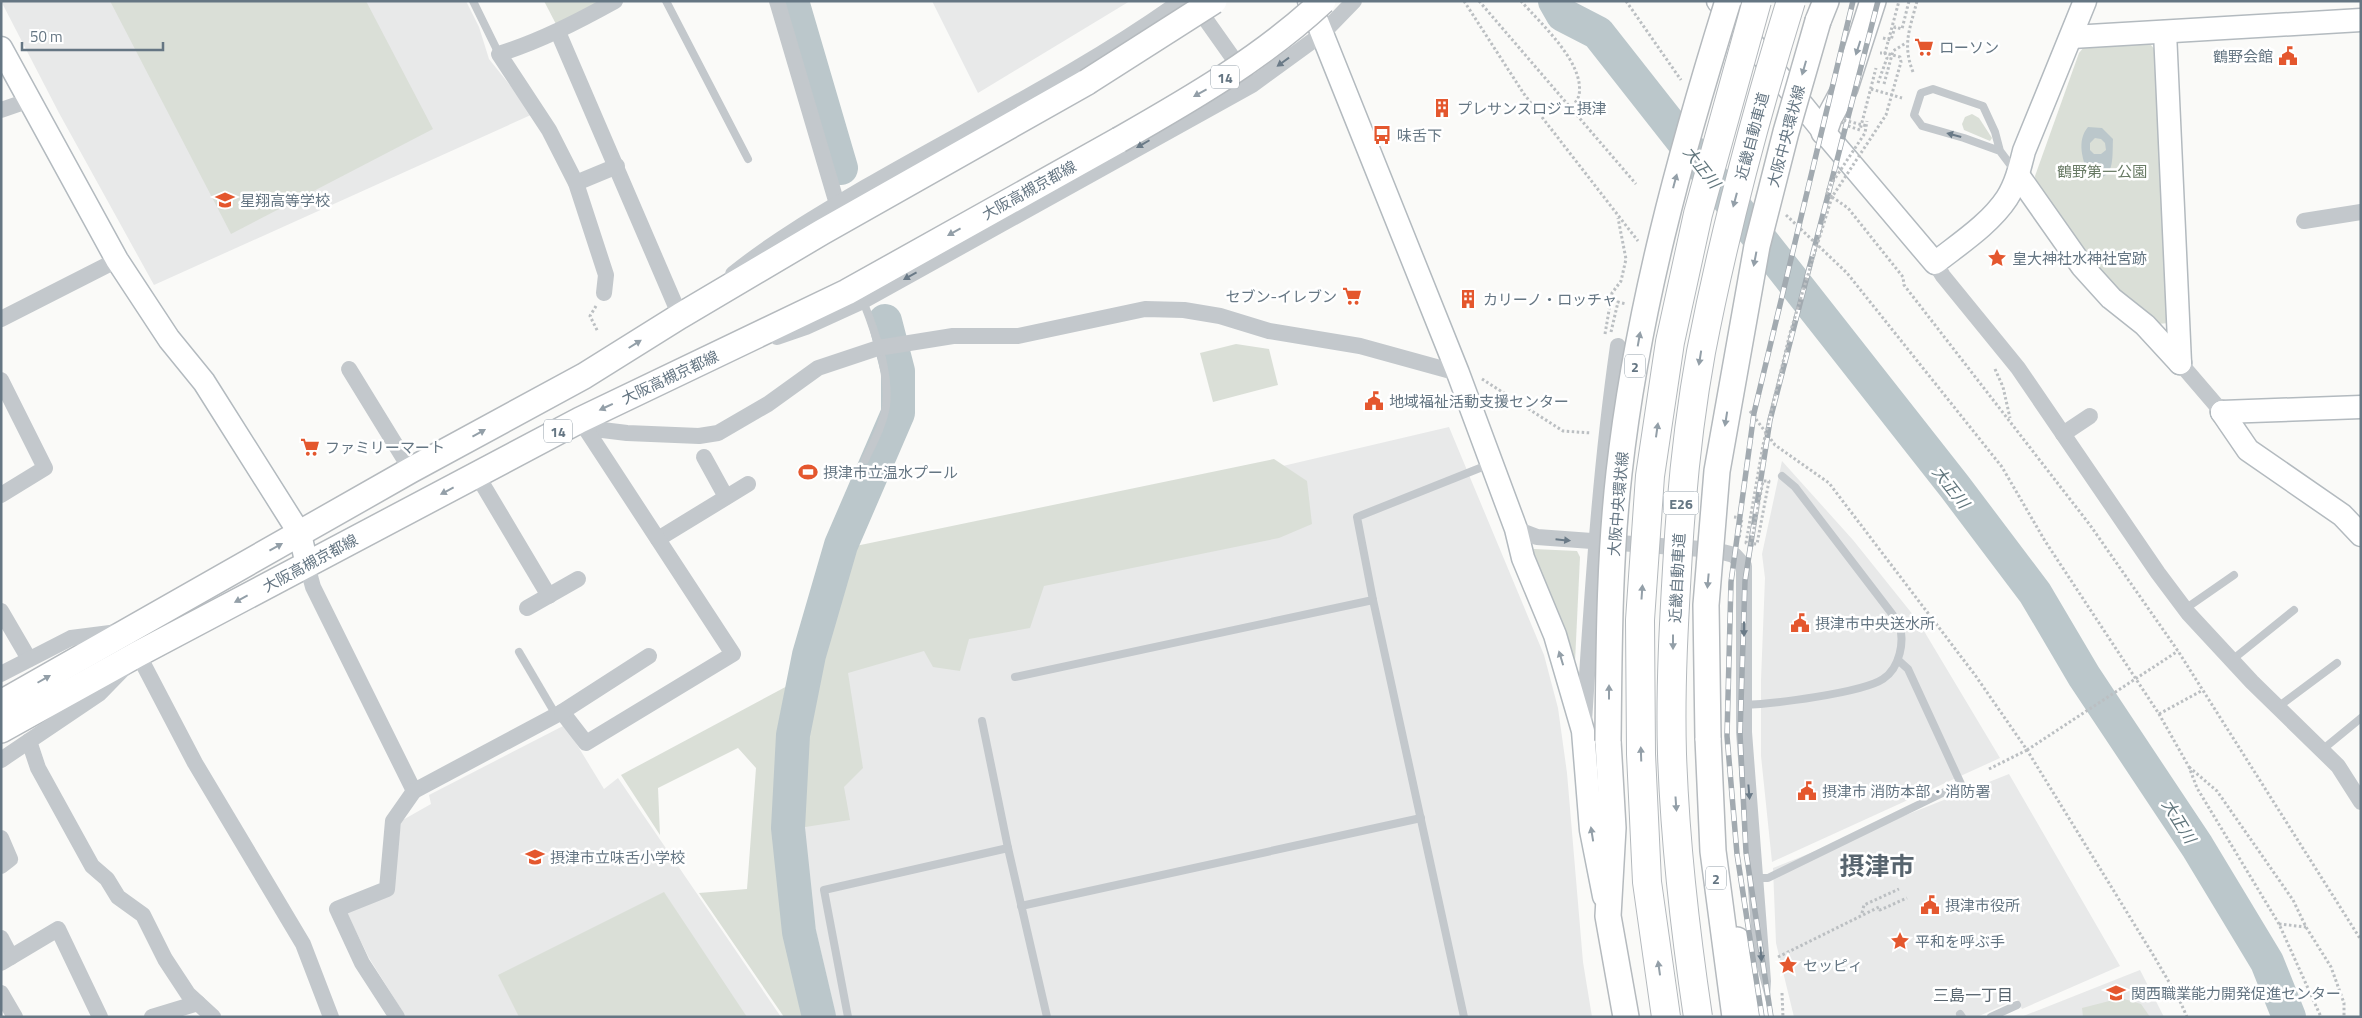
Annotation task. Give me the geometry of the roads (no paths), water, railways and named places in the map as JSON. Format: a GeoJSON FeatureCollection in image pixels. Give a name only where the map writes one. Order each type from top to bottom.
{"type":"FeatureCollection","features":[{"type":"Feature","properties":{"kind":"highway","name":"E26"},"geometry":{"type":"LineString","coordinates":[[1666,1017],[1647,882],[1641,754],[1640,620],[1650,476],[1670,342],[1698,214],[1757,1]]}},
{"type":"Feature","properties":{"kind":"highway","name":"近畿自動車道"},"geometry":{"type":"LineString","coordinates":[[1698,1017],[1686,924],[1672,754],[1674,621],[1683,478],[1701,354],[1729,222],[1764,89],[1791,1]]}},
{"type":"Feature","properties":{"kind":"main road","name":"大阪高槻京都線"},"geometry":{"type":"LineString","coordinates":[[1,703],[411,470],[584,376],[680,316],[822,232],[1087,82],[1214,1]]}},
{"type":"Feature","properties":{"kind":"main road","name":"大阪高槻京都線"},"geometry":{"type":"LineString","coordinates":[[1,730],[138,654],[477,475],[846,292],[1211,88],[1302,21],[1323,1]]}},
{"type":"Feature","properties":{"kind":"main road","name":"大阪中央環状線"},"geometry":{"type":"LineString","coordinates":[[1626,1017],[1608,916],[1612,828],[1608,741],[1610,617],[1618,483],[1639,338],[1674,184],[1728,1]]}},
{"type":"Feature","properties":{"kind":"main road"},"geometry":{"type":"LineString","coordinates":[[1824,132],[1829,118],[1846,88],[1873,1]]}},
{"type":"Feature","properties":{"kind":"main road","name":"大阪中央環状線"},"geometry":{"type":"LineString","coordinates":[[1735,1017],[1713,851],[1708,738],[1706,605],[1717,471],[1757,246],[1786,132],[1822,11]]}},
{"type":"Feature","properties":{"kind":"main road"},"geometry":{"type":"LineString","coordinates":[[1713,851],[1757,1017]]}},
{"type":"Feature","properties":{"kind":"street"},"geometry":{"type":"LineString","coordinates":[[604,293],[606,275],[576,183],[549,130],[499,54],[558,32],[615,1]]}},
{"type":"Feature","properties":{"kind":"street"},"geometry":{"type":"LineString","coordinates":[[778,1],[837,204]]}},
{"type":"Feature","properties":{"kind":"street"},"geometry":{"type":"LineString","coordinates":[[558,32],[680,316],[760,252],[837,204],[1130,37],[1181,1]]}},
{"type":"Feature","properties":{"kind":"street"},"geometry":{"type":"LineString","coordinates":[[1192,1],[1252,84]]}},
{"type":"Feature","properties":{"kind":"street"},"geometry":{"type":"LineString","coordinates":[[1309,1],[1467,374],[1492,464],[1516,529],[1522,558],[1555,635],[1583,731]]}},
{"type":"Feature","properties":{"kind":"street"},"geometry":{"type":"LineString","coordinates":[[704,362],[806,327],[863,301],[1252,84],[1322,34],[1354,1]]}},
{"type":"Feature","properties":{"kind":"street"},"geometry":{"type":"LineString","coordinates":[[1718,1],[1824,132],[1935,263],[1943,276],[2018,368],[2158,573],[2185,609],[2278,708],[2338,766],[2361,802]]}},
{"type":"Feature","properties":{"kind":"street"},"geometry":{"type":"LineString","coordinates":[[1935,263],[1997,210],[2007,198],[2018,175],[2024,151],[2072,37],[2081,3]]}},
{"type":"Feature","properties":{"kind":"street"},"geometry":{"type":"LineString","coordinates":[[2072,37],[2361,20]]}},
{"type":"Feature","properties":{"kind":"street"},"geometry":{"type":"LineString","coordinates":[[2165,32],[2180,363]]}},
{"type":"Feature","properties":{"kind":"street"},"geometry":{"type":"LineString","coordinates":[[1,48],[117,260],[146,301],[169,339],[204,382],[300,534],[313,587],[414,791]]}},
{"type":"Feature","properties":{"kind":"street"},"geometry":{"type":"LineString","coordinates":[[1,110],[30,100]]}},
{"type":"Feature","properties":{"kind":"street"},"geometry":{"type":"LineString","coordinates":[[576,183],[617,166]]}},
{"type":"Feature","properties":{"kind":"street"},"geometry":{"type":"LineString","coordinates":[[2018,175],[2082,266],[2111,298],[2145,325],[2180,363],[2222,412],[2248,450],[2342,514],[2361,535]]}},
{"type":"Feature","properties":{"kind":"street"},"geometry":{"type":"LineString","coordinates":[[2304,220],[2361,212]]}},
{"type":"Feature","properties":{"kind":"street"},"geometry":{"type":"LineString","coordinates":[[1,319],[117,260]]}},
{"type":"Feature","properties":{"kind":"street"},"geometry":{"type":"LineString","coordinates":[[583,424],[627,433],[699,436],[718,433],[768,404],[818,368],[888,346],[953,336],[1018,336],[1145,309],[1184,310],[1220,316],[1269,331],[1360,346],[1467,374]]}},
{"type":"Feature","properties":{"kind":"street"},"geometry":{"type":"LineString","coordinates":[[1608,916],[1591,830],[1583,731],[1595,543],[1611,343]]}},
{"type":"Feature","properties":{"kind":"street"},"geometry":{"type":"LineString","coordinates":[[349,369],[411,470]]}},
{"type":"Feature","properties":{"kind":"street"},"geometry":{"type":"LineString","coordinates":[[1,380],[45,468],[1,496]]}},
{"type":"Feature","properties":{"kind":"street"},"geometry":{"type":"LineString","coordinates":[[2222,412],[2361,408]]}},
{"type":"Feature","properties":{"kind":"street"},"geometry":{"type":"LineString","coordinates":[[2063,434],[2090,416]]}},
{"type":"Feature","properties":{"kind":"street"},"geometry":{"type":"LineString","coordinates":[[559,713],[586,743],[733,654],[583,424]]}},
{"type":"Feature","properties":{"kind":"street"},"geometry":{"type":"LineString","coordinates":[[704,458],[726,497]]}},
{"type":"Feature","properties":{"kind":"street"},"geometry":{"type":"LineString","coordinates":[[477,475],[549,596]]}},
{"type":"Feature","properties":{"kind":"street"},"geometry":{"type":"LineString","coordinates":[[658,539],[748,484]]}},
{"type":"Feature","properties":{"kind":"street"},"geometry":{"type":"LineString","coordinates":[[1516,529],[1537,537],[1595,543],[1715,550],[1734,555],[1744,566],[1744,732],[1763,981],[1761,1017]]}},
{"type":"Feature","properties":{"kind":"street"},"geometry":{"type":"LineString","coordinates":[[527,608],[578,579]]}},
{"type":"Feature","properties":{"kind":"street"},"geometry":{"type":"LineString","coordinates":[[1,611],[29,659]]}},
{"type":"Feature","properties":{"kind":"street"},"geometry":{"type":"LineString","coordinates":[[1,674],[71,638],[128,631]]}},
{"type":"Feature","properties":{"kind":"street"},"geometry":{"type":"LineString","coordinates":[[1,760],[100,693],[138,654],[195,763],[303,944],[331,1017]]}},
{"type":"Feature","properties":{"kind":"street"},"geometry":{"type":"LineString","coordinates":[[397,1017],[362,962],[337,909],[387,889],[393,821],[414,791],[559,713],[650,656]]}},
{"type":"Feature","properties":{"kind":"street"},"geometry":{"type":"LineString","coordinates":[[30,741],[38,768],[92,866],[107,880],[118,897],[143,915],[165,960],[188,994],[214,1017]]}},
{"type":"Feature","properties":{"kind":"street"},"geometry":{"type":"LineString","coordinates":[[1,838],[10,859],[1,866]]}},
{"type":"Feature","properties":{"kind":"street"},"geometry":{"type":"LineString","coordinates":[[1,938],[6,960],[58,929],[100,1017]]}},
{"type":"Feature","properties":{"kind":"street"},"geometry":{"type":"LineString","coordinates":[[1,993],[15,1017]]}},
{"type":"Feature","properties":{"kind":"street"},"geometry":{"type":"LineString","coordinates":[[152,1017],[198,1003]]}},
{"type":"Feature","properties":{"kind":"lane"},"geometry":{"type":"LineString","coordinates":[[473,1],[499,54]]}},
{"type":"Feature","properties":{"kind":"lane"},"geometry":{"type":"LineString","coordinates":[[666,1],[748,159]]}},
{"type":"Feature","properties":{"kind":"lane"},"geometry":{"type":"LineString","coordinates":[[2000,151],[1922,126],[1914,115],[1921,93],[1933,89],[1983,106],[1995,132],[2000,151],[2018,175]]}},
{"type":"Feature","properties":{"kind":"lane"},"geometry":{"type":"LineString","coordinates":[[863,301],[875,331],[888,346],[886,408],[878,434],[865,460]]}},
{"type":"Feature","properties":{"kind":"lane"},"geometry":{"type":"LineString","coordinates":[[1464,1017],[1373,600],[1357,517],[1492,464]]}},
{"type":"Feature","properties":{"kind":"lane"},"geometry":{"type":"LineString","coordinates":[[1744,705],[1853,690],[1884,679],[1898,660],[1901,639],[1898,623],[1795,488],[1782,476]]}},
{"type":"Feature","properties":{"kind":"lane"},"geometry":{"type":"LineString","coordinates":[[2185,609],[2234,575]]}},
{"type":"Feature","properties":{"kind":"lane"},"geometry":{"type":"LineString","coordinates":[[1014,677],[1373,600]]}},
{"type":"Feature","properties":{"kind":"lane"},"geometry":{"type":"LineString","coordinates":[[2232,660],[2294,610]]}},
{"type":"Feature","properties":{"kind":"lane"},"geometry":{"type":"LineString","coordinates":[[519,652],[559,713]]}},
{"type":"Feature","properties":{"kind":"lane"},"geometry":{"type":"LineString","coordinates":[[1756,878],[1768,878],[1961,784],[1908,669],[1898,660]]}},
{"type":"Feature","properties":{"kind":"lane"},"geometry":{"type":"LineString","coordinates":[[2278,708],[2337,662]]}},
{"type":"Feature","properties":{"kind":"lane"},"geometry":{"type":"LineString","coordinates":[[2322,750],[2361,718]]}},
{"type":"Feature","properties":{"kind":"lane"},"geometry":{"type":"LineString","coordinates":[[982,722],[1008,848],[1047,1017]]}},
{"type":"Feature","properties":{"kind":"lane"},"geometry":{"type":"LineString","coordinates":[[1021,906],[1421,818]]}},
{"type":"Feature","properties":{"kind":"lane"},"geometry":{"type":"LineString","coordinates":[[848,1017],[824,890],[1008,848]]}},
{"type":"Feature","properties":{"kind":"lane"},"geometry":{"type":"LineString","coordinates":[[1991,1017],[2017,1005]]}},
{"type":"Feature","properties":{"kind":"waterway"},"geometry":{"type":"LineString","coordinates":[[792,1],[841,168]]}},
{"type":"Feature","properties":{"kind":"waterway","name":"大正川"},"geometry":{"type":"LineString","coordinates":[[1555,1],[1563,15],[1598,33],[1955,487],[2035,593],[2084,676],[2197,846],[2267,962],[2289,1017]]}},
{"type":"Feature","properties":{"kind":"waterway"},"geometry":{"type":"LineString","coordinates":[[819,1017],[799,932],[788,828],[793,735],[809,655],[841,545],[898,413],[898,371],[885,321]]}},
{"type":"Feature","properties":{"kind":"railway"},"geometry":{"type":"LineString","coordinates":[[1762,1017],[1737,854],[1727,736],[1731,582],[1754,413],[1853,1]]}},
{"type":"Feature","properties":{"kind":"railway"},"geometry":{"type":"LineString","coordinates":[[1771,1017],[1746,852],[1740,734],[1745,581],[1770,420],[1878,1]]}},
{"type":"Feature","properties":{"kind":"place","name":"ローソン"},"geometry":{"type":"Point","coordinates":[1924,47]}},
{"type":"Feature","properties":{"kind":"place","name":"鶴野会館"},"geometry":{"type":"Point","coordinates":[2288,56]}},
{"type":"Feature","properties":{"kind":"place","name":"プレサンスロジェ摂津"},"geometry":{"type":"Point","coordinates":[1442,108]}},
{"type":"Feature","properties":{"kind":"place","name":"味舌下"},"geometry":{"type":"Point","coordinates":[1382,135]}},
{"type":"Feature","properties":{"kind":"place","name":"星翔高等学校"},"geometry":{"type":"Point","coordinates":[225,200]}},
{"type":"Feature","properties":{"kind":"place","name":"皇大神社水神社宮跡"},"geometry":{"type":"Point","coordinates":[1997,258]}},
{"type":"Feature","properties":{"kind":"place","name":"セブン-イレブン"},"geometry":{"type":"Point","coordinates":[1352,296]}},
{"type":"Feature","properties":{"kind":"place","name":"カリーノ・ロッチャ"},"geometry":{"type":"Point","coordinates":[1468,299]}},
{"type":"Feature","properties":{"kind":"place","name":"地域福祉活動支援センター"},"geometry":{"type":"Point","coordinates":[1374,401]}},
{"type":"Feature","properties":{"kind":"place","name":"ファミリーマート"},"geometry":{"type":"Point","coordinates":[310,447]}},
{"type":"Feature","properties":{"kind":"place","name":"摂津市立温水プール"},"geometry":{"type":"Point","coordinates":[808,472]}},
{"type":"Feature","properties":{"kind":"place","name":"摂津市中央送水所"},"geometry":{"type":"Point","coordinates":[1800,623]}},
{"type":"Feature","properties":{"kind":"place","name":"摂津市 消防本部・消防署"},"geometry":{"type":"Point","coordinates":[1807,791]}},
{"type":"Feature","properties":{"kind":"place","name":"摂津市立味舌小学校"},"geometry":{"type":"Point","coordinates":[535,857]}},
{"type":"Feature","properties":{"kind":"place","name":"摂津市役所"},"geometry":{"type":"Point","coordinates":[1930,905]}},
{"type":"Feature","properties":{"kind":"place","name":"平和を呼ぶ手"},"geometry":{"type":"Point","coordinates":[1900,941]}},
{"type":"Feature","properties":{"kind":"place","name":"セッピィ"},"geometry":{"type":"Point","coordinates":[1788,965]}},
{"type":"Feature","properties":{"kind":"place","name":"関西職業能力開発促進センター"},"geometry":{"type":"Point","coordinates":[2116,993]}},
{"type":"Feature","properties":{"kind":"district","name":"摂津市"},"geometry":{"type":"Point","coordinates":[1877,866]}},
{"type":"Feature","properties":{"kind":"district","name":"三島一丁目"},"geometry":{"type":"Point","coordinates":[1973,995]}},
{"type":"Feature","properties":{"kind":"park label","name":"鶴野第一公園"},"geometry":{"type":"Point","coordinates":[2102,171]}}]}
